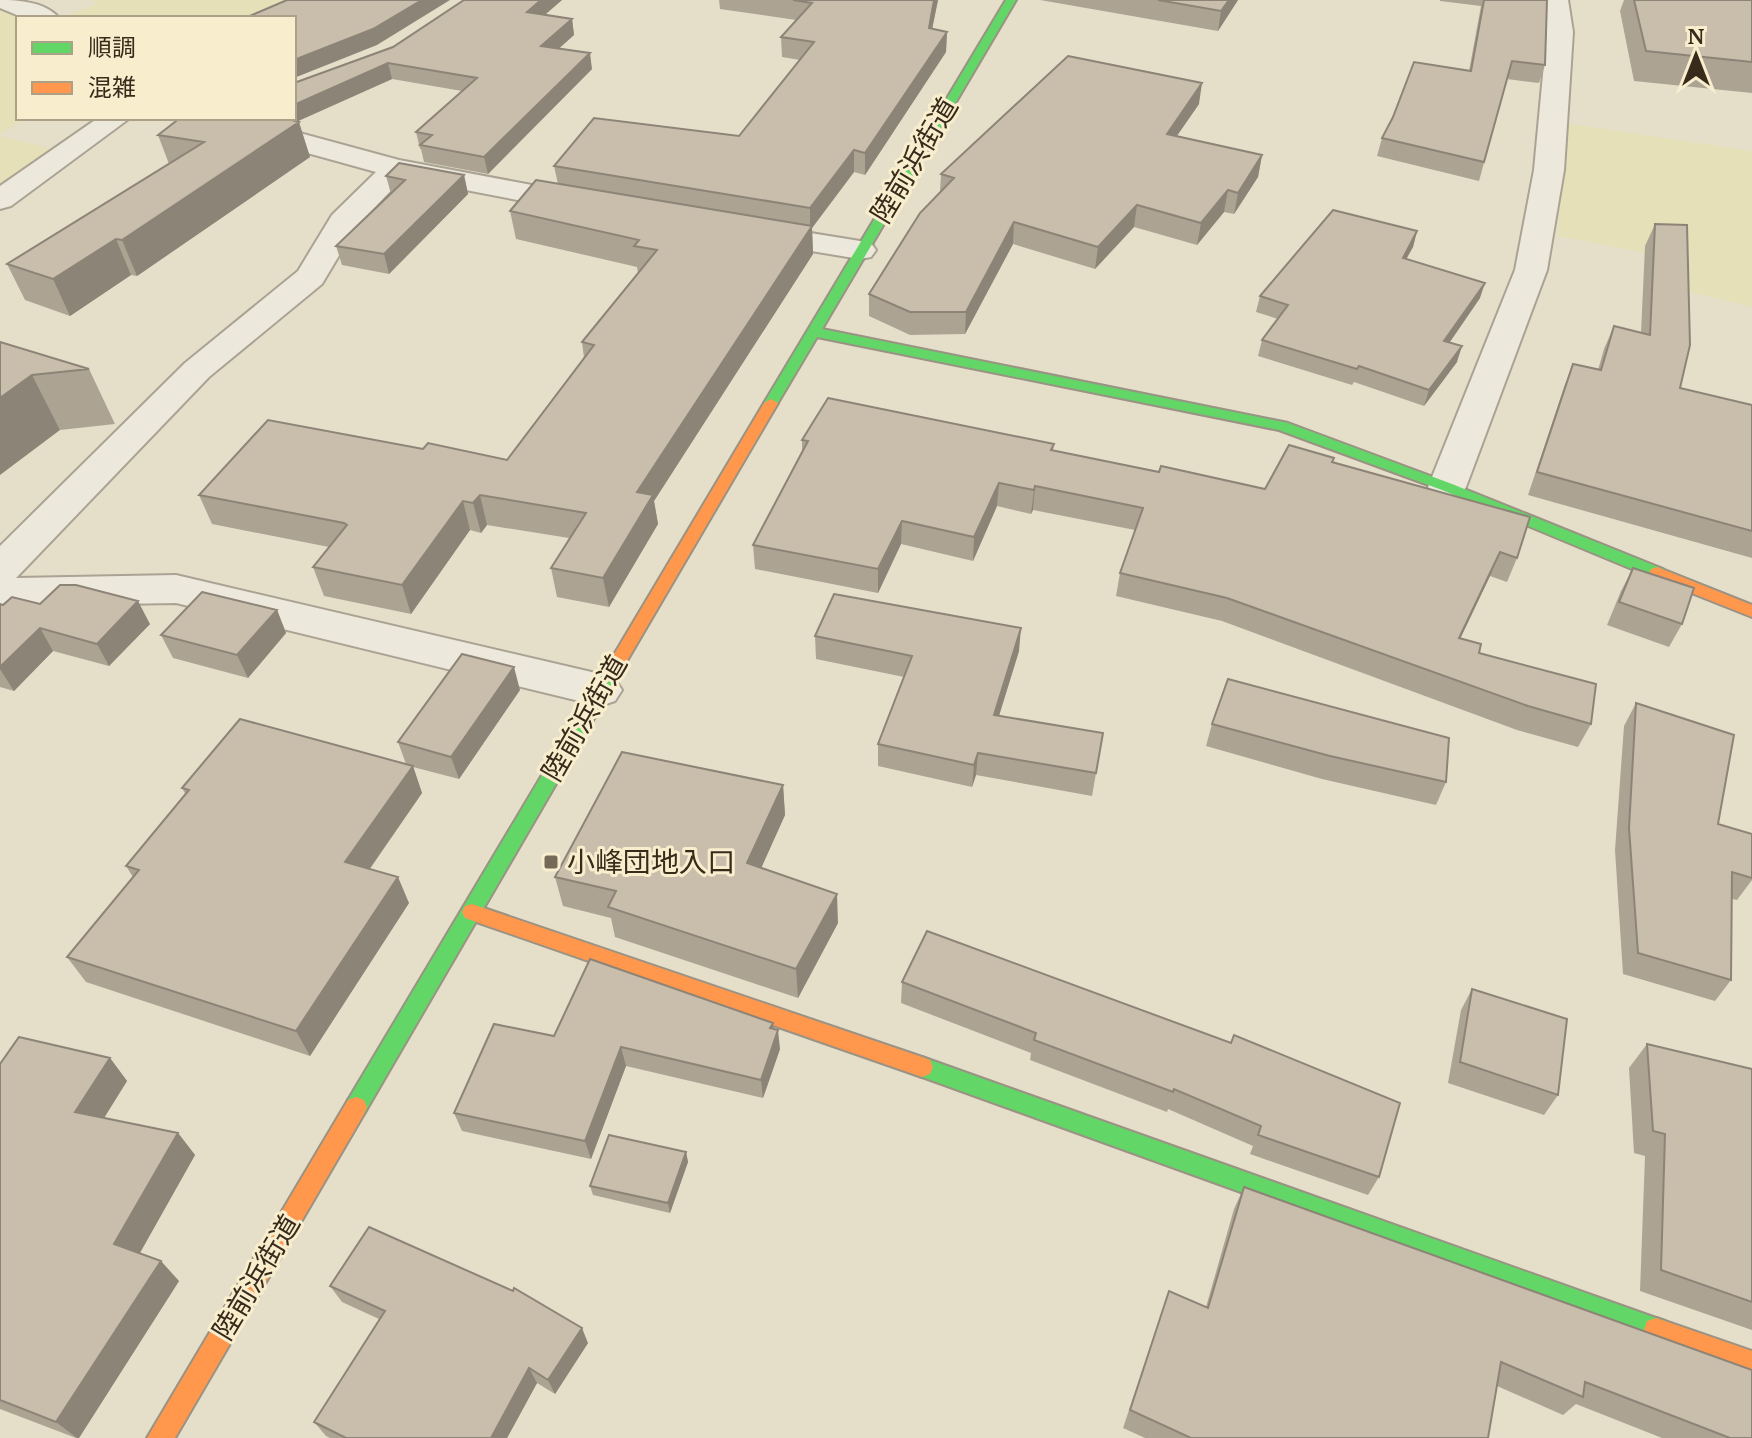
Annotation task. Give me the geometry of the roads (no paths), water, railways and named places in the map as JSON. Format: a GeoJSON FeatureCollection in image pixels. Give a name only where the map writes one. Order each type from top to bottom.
{"type":"FeatureCollection","features":[{"type":"Feature","properties":{"kind":"main road","name":"陸前浜街道"},"geometry":{"type":"LineString","coordinates":[[160,1438],[860,250],[1011,0]]}},
{"type":"Feature","properties":{"kind":"main road"},"geometry":{"type":"LineString","coordinates":[[814,332],[1283,426],[1447,487],[1752,611]]}},
{"type":"Feature","properties":{"kind":"main road"},"geometry":{"type":"LineString","coordinates":[[472,912],[874,1050],[1752,1364]]}},
{"type":"Feature","properties":{"kind":"street"},"geometry":{"type":"LineString","coordinates":[[1,0],[41,16]]}},
{"type":"Feature","properties":{"kind":"street"},"geometry":{"type":"LineString","coordinates":[[1447,487],[1531,270],[1549,170],[1560,32],[1556,0]]}},
{"type":"Feature","properties":{"kind":"street"},"geometry":{"type":"LineString","coordinates":[[0,200],[113,120]]}},
{"type":"Feature","properties":{"kind":"street"},"geometry":{"type":"LineString","coordinates":[[228,120],[396,168],[609,209]]}},
{"type":"Feature","properties":{"kind":"street"},"geometry":{"type":"LineString","coordinates":[[0,570],[206,362],[311,277],[343,222],[396,168]]}},
{"type":"Feature","properties":{"kind":"street"},"geometry":{"type":"LineString","coordinates":[[734,230],[860,250]]}},
{"type":"Feature","properties":{"kind":"street"},"geometry":{"type":"LineString","coordinates":[[0,592],[176,589],[600,690]]}},
{"type":"Feature","properties":{"kind":"place","name":"小峰団地入口"},"geometry":{"type":"Point","coordinates":[551,862]}}]}
